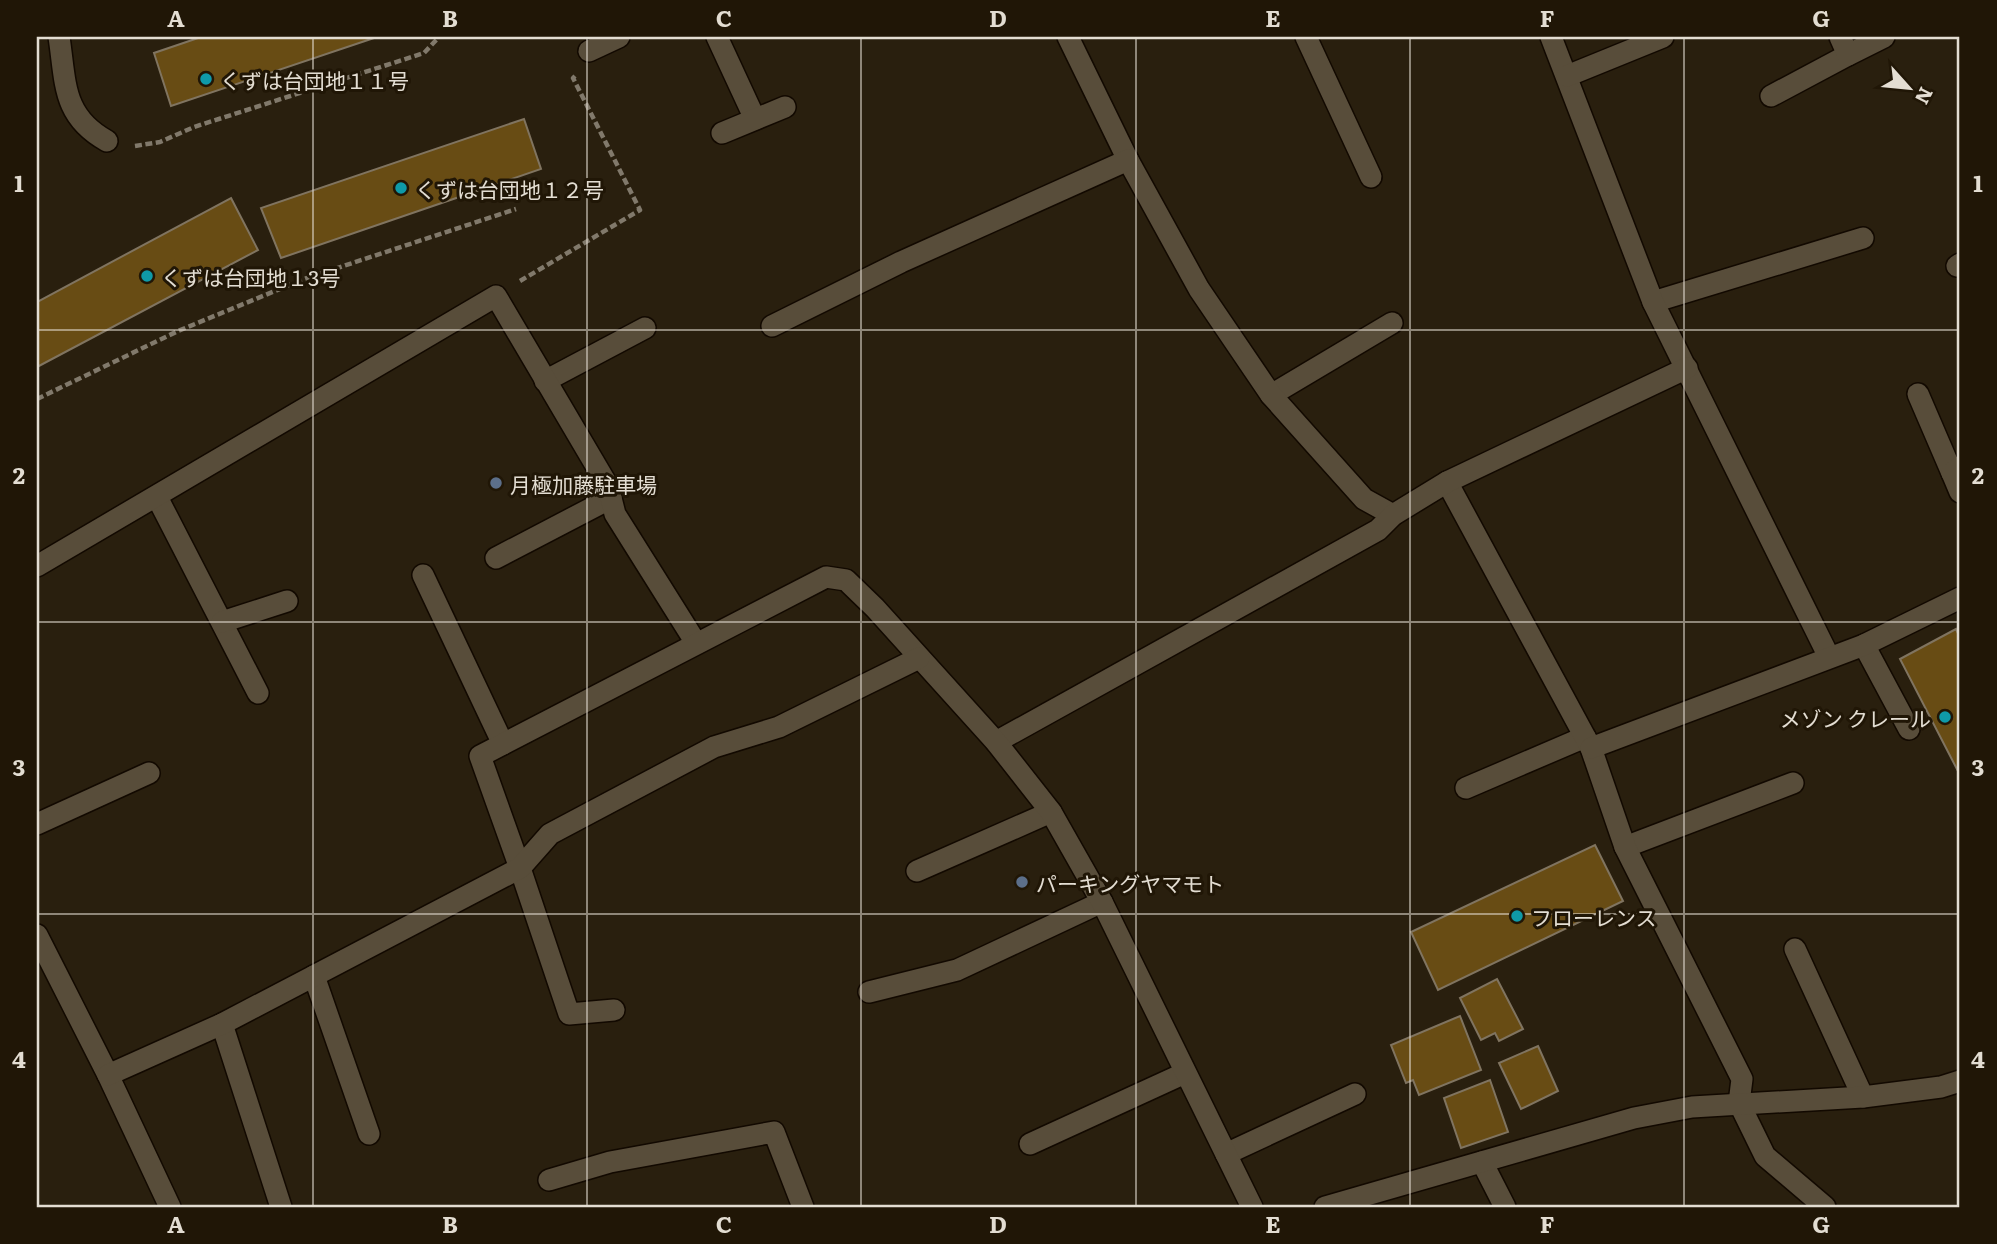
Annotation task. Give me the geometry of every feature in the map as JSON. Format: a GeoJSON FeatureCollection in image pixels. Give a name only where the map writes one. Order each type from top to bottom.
{"type":"FeatureCollection","features":[{"type":"Feature","properties":{"kind":"street"},"geometry":{"type":"LineString","coordinates":[[59,37],[69,103],[80,122],[107,141]]}},
{"type":"Feature","properties":{"kind":"street"},"geometry":{"type":"LineString","coordinates":[[589,51],[619,37]]}},
{"type":"Feature","properties":{"kind":"street"},"geometry":{"type":"LineString","coordinates":[[717,37],[755,119]]}},
{"type":"Feature","properties":{"kind":"street"},"geometry":{"type":"LineString","coordinates":[[1068,37],[1128,160],[1199,289],[1271,395],[1364,499],[1393,515]]}},
{"type":"Feature","properties":{"kind":"street"},"geometry":{"type":"LineString","coordinates":[[1306,37],[1371,177]]}},
{"type":"Feature","properties":{"kind":"street"},"geometry":{"type":"LineString","coordinates":[[1550,37],[1653,302],[1829,657]]}},
{"type":"Feature","properties":{"kind":"street"},"geometry":{"type":"LineString","coordinates":[[1567,76],[1664,37]]}},
{"type":"Feature","properties":{"kind":"street"},"geometry":{"type":"LineString","coordinates":[[1770,96],[1844,46],[1884,37]]}},
{"type":"Feature","properties":{"kind":"street"},"geometry":{"type":"LineString","coordinates":[[723,133],[785,107]]}},
{"type":"Feature","properties":{"kind":"street"},"geometry":{"type":"LineString","coordinates":[[772,326],[901,262],[1128,160]]}},
{"type":"Feature","properties":{"kind":"street"},"geometry":{"type":"LineString","coordinates":[[1653,302],[1863,239]]}},
{"type":"Feature","properties":{"kind":"street"},"geometry":{"type":"LineString","coordinates":[[37,566],[496,296],[608,486],[615,514],[696,643]]}},
{"type":"Feature","properties":{"kind":"street"},"geometry":{"type":"LineString","coordinates":[[1271,395],[1392,323]]}},
{"type":"Feature","properties":{"kind":"street"},"geometry":{"type":"LineString","coordinates":[[545,381],[645,328]]}},
{"type":"Feature","properties":{"kind":"street"},"geometry":{"type":"LineString","coordinates":[[996,742],[1378,530],[1393,515],[1447,482],[1686,368]]}},
{"type":"Feature","properties":{"kind":"street"},"geometry":{"type":"LineString","coordinates":[[1918,394],[1957,477]]}},
{"type":"Feature","properties":{"kind":"street"},"geometry":{"type":"LineString","coordinates":[[1447,482],[1588,742],[1625,847],[1742,1079],[1739,1103],[1765,1156],[1825,1207]]}},
{"type":"Feature","properties":{"kind":"street"},"geometry":{"type":"LineString","coordinates":[[157,497],[258,693]]}},
{"type":"Feature","properties":{"kind":"street"},"geometry":{"type":"LineString","coordinates":[[496,558],[611,498]]}},
{"type":"Feature","properties":{"kind":"street"},"geometry":{"type":"LineString","coordinates":[[423,575],[503,744]]}},
{"type":"Feature","properties":{"kind":"street"},"geometry":{"type":"LineString","coordinates":[[614,1010],[569,1014],[480,756],[826,577],[846,580],[875,608],[996,742],[1051,812],[1102,902],[1252,1207]]}},
{"type":"Feature","properties":{"kind":"street"},"geometry":{"type":"LineString","coordinates":[[1466,788],[1864,645],[1960,598]]}},
{"type":"Feature","properties":{"kind":"street"},"geometry":{"type":"LineString","coordinates":[[222,622],[287,601]]}},
{"type":"Feature","properties":{"kind":"street"},"geometry":{"type":"LineString","coordinates":[[1864,645],[1909,729]]}},
{"type":"Feature","properties":{"kind":"street"},"geometry":{"type":"LineString","coordinates":[[108,1075],[222,1024],[520,868],[550,834],[714,747],[779,727],[919,658]]}},
{"type":"Feature","properties":{"kind":"street"},"geometry":{"type":"LineString","coordinates":[[37,824],[149,773]]}},
{"type":"Feature","properties":{"kind":"street"},"geometry":{"type":"LineString","coordinates":[[1625,847],[1793,783]]}},
{"type":"Feature","properties":{"kind":"street"},"geometry":{"type":"LineString","coordinates":[[917,872],[1051,812]]}},
{"type":"Feature","properties":{"kind":"street"},"geometry":{"type":"LineString","coordinates":[[869,992],[957,970],[1102,902]]}},
{"type":"Feature","properties":{"kind":"street"},"geometry":{"type":"LineString","coordinates":[[37,935],[108,1075],[170,1207]]}},
{"type":"Feature","properties":{"kind":"street"},"geometry":{"type":"LineString","coordinates":[[1795,949],[1863,1097]]}},
{"type":"Feature","properties":{"kind":"street"},"geometry":{"type":"LineString","coordinates":[[314,976],[369,1134]]}},
{"type":"Feature","properties":{"kind":"street"},"geometry":{"type":"LineString","coordinates":[[222,1024],[281,1207]]}},
{"type":"Feature","properties":{"kind":"street"},"geometry":{"type":"LineString","coordinates":[[1030,1144],[1185,1073]]}},
{"type":"Feature","properties":{"kind":"street"},"geometry":{"type":"LineString","coordinates":[[1332,1206],[1634,1118],[1692,1107],[1863,1097],[1941,1087],[1960,1081]]}},
{"type":"Feature","properties":{"kind":"street"},"geometry":{"type":"LineString","coordinates":[[1226,1154],[1355,1094]]}},
{"type":"Feature","properties":{"kind":"street"},"geometry":{"type":"LineString","coordinates":[[549,1180],[610,1162],[774,1132],[803,1207]]}},
{"type":"Feature","properties":{"kind":"street"},"geometry":{"type":"LineString","coordinates":[[1482,1162],[1505,1207]]}},
{"type":"Feature","properties":{"kind":"path"},"geometry":{"type":"LineString","coordinates":[[107,141],[128,147],[160,142],[194,127],[424,53],[439,37]]}},
{"type":"Feature","properties":{"kind":"path"},"geometry":{"type":"LineString","coordinates":[[496,296],[640,210],[573,78],[589,51]]}},
{"type":"Feature","properties":{"kind":"path"},"geometry":{"type":"LineString","coordinates":[[37,399],[178,331],[304,279],[516,209]]}},
{"type":"Feature","properties":{"kind":"building","name":"くずは台団地１１号"},"geometry":{"type":"Polygon","coordinates":[[[201,37],[377,37],[171,106],[154,53],[201,37]]]}},
{"type":"Feature","properties":{"kind":"building","name":"くずは台団地１２号"},"geometry":{"type":"Polygon","coordinates":[[[524,119],[541,169],[281,258],[261,208],[524,119]]]}},
{"type":"Feature","properties":{"kind":"building","name":"くずは台団地１3号"},"geometry":{"type":"Polygon","coordinates":[[[231,198],[258,250],[37,367],[37,302],[231,198]]]}},
{"type":"Feature","properties":{"kind":"building","name":"メゾン クレール"},"geometry":{"type":"Polygon","coordinates":[[[1956,629],[1960,638],[1960,775],[1900,659],[1956,629]]]}},
{"type":"Feature","properties":{"kind":"building","name":"フローレンス"},"geometry":{"type":"Polygon","coordinates":[[[1595,845],[1623,901],[1438,990],[1411,932],[1595,845]]]}},
{"type":"Feature","properties":{"kind":"building"},"geometry":{"type":"Polygon","coordinates":[[[1497,979],[1523,1029],[1499,1041],[1495,1033],[1481,1040],[1460,998],[1497,979]]]}},
{"type":"Feature","properties":{"kind":"building"},"geometry":{"type":"Polygon","coordinates":[[[1460,1016],[1481,1070],[1419,1095],[1413,1080],[1406,1083],[1391,1045],[1460,1016]]]}},
{"type":"Feature","properties":{"kind":"building"},"geometry":{"type":"Polygon","coordinates":[[[1538,1046],[1558,1091],[1521,1109],[1499,1063],[1538,1046]]]}},
{"type":"Feature","properties":{"kind":"building"},"geometry":{"type":"Polygon","coordinates":[[[1490,1080],[1508,1132],[1461,1148],[1444,1098],[1490,1080]]]}},
{"type":"Feature","properties":{"kind":"place","name":"くずは台団地１１号"},"geometry":{"type":"Point","coordinates":[206,79]}},
{"type":"Feature","properties":{"kind":"place","name":"くずは台団地１２号"},"geometry":{"type":"Point","coordinates":[401,188]}},
{"type":"Feature","properties":{"kind":"place","name":"くずは台団地１3号"},"geometry":{"type":"Point","coordinates":[147,276]}},
{"type":"Feature","properties":{"kind":"place","name":"月極加藤駐車場"},"geometry":{"type":"Point","coordinates":[496,483]}},
{"type":"Feature","properties":{"kind":"place","name":"メゾン クレール"},"geometry":{"type":"Point","coordinates":[1945,717]}},
{"type":"Feature","properties":{"kind":"place","name":"パーキングヤマモト"},"geometry":{"type":"Point","coordinates":[1022,882]}},
{"type":"Feature","properties":{"kind":"place","name":"フローレンス"},"geometry":{"type":"Point","coordinates":[1517,916]}}]}
